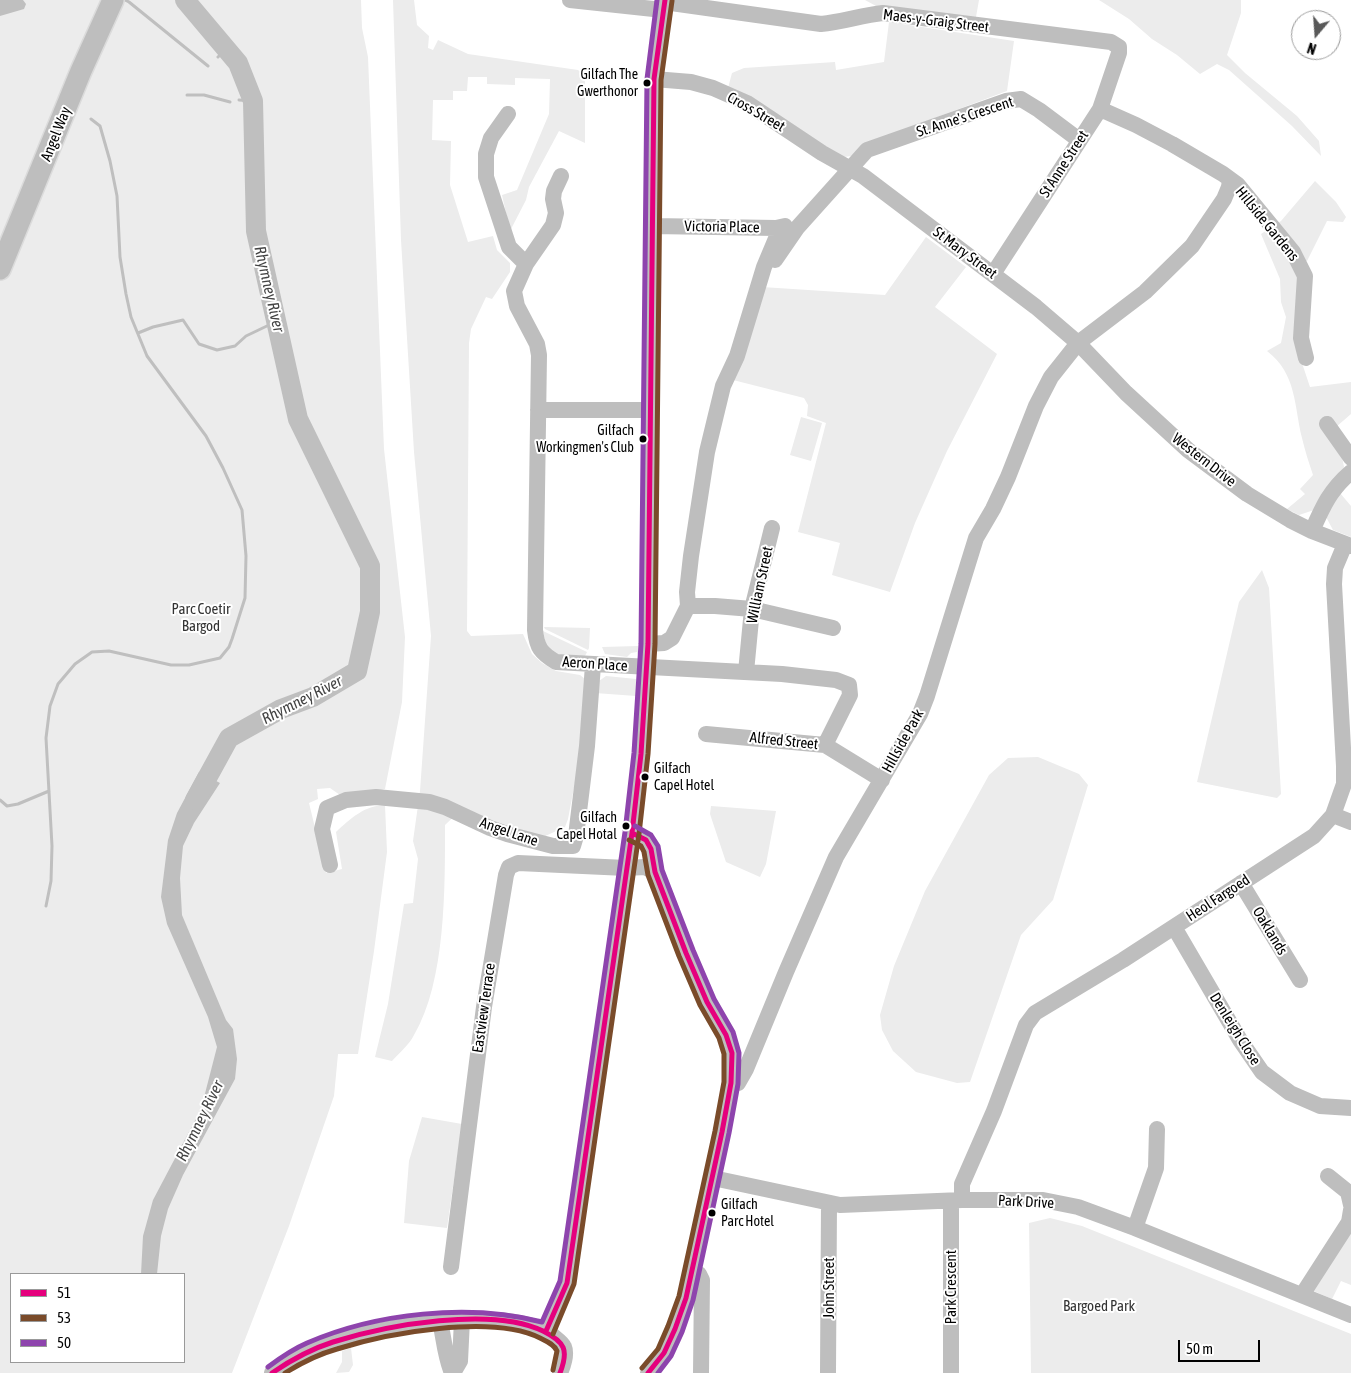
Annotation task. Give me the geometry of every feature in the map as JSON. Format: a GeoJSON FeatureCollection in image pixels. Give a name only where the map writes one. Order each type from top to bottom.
{"type":"FeatureCollection","features":[{"type":"Feature","properties":{"kind":"main road","name":"Angel Way"},"geometry":{"type":"LineString","coordinates":[[0,269],[81,71],[114,0]]}},
{"type":"Feature","properties":{"kind":"street","name":"Maes-y-Graig Street"},"geometry":{"type":"LineString","coordinates":[[570,0],[664,4],[821,24],[837,23],[866,14],[883,13],[1111,42],[1119,47]]}},
{"type":"Feature","properties":{"kind":"street"},"geometry":{"type":"LineString","coordinates":[[546,1331],[567,1283],[642,754],[648,644],[654,79],[664,4]]}},
{"type":"Feature","properties":{"kind":"street","name":"St Anne Street"},"geometry":{"type":"LineString","coordinates":[[993,274],[1100,109],[1119,53],[1119,47]]}},
{"type":"Feature","properties":{"kind":"street","name":"Cross Street"},"geometry":{"type":"LineString","coordinates":[[654,79],[691,82],[714,88],[747,103],[822,153],[849,168]]}},
{"type":"Feature","properties":{"kind":"street","name":"St. Anne's Crescent"},"geometry":{"type":"LineString","coordinates":[[849,168],[867,150],[1009,101],[1021,99],[1079,140]]}},
{"type":"Feature","properties":{"kind":"street","name":"Hillside Gardens"},"geometry":{"type":"LineString","coordinates":[[1100,109],[1172,144],[1238,185],[1293,252],[1305,276],[1301,338],[1306,358]]}},
{"type":"Feature","properties":{"kind":"street"},"geometry":{"type":"LineString","coordinates":[[508,114],[491,138],[486,154],[486,177],[509,247],[526,264]]}},
{"type":"Feature","properties":{"kind":"street"},"geometry":{"type":"LineString","coordinates":[[770,268],[797,228],[849,168]]}},
{"type":"Feature","properties":{"kind":"street","name":"St Mary Street"},"geometry":{"type":"LineString","coordinates":[[849,168],[863,176],[993,274],[1078,343]]}},
{"type":"Feature","properties":{"kind":"street","name":"Aeron Place"},"geometry":{"type":"LineString","coordinates":[[561,176],[552,199],[556,213],[553,225],[526,264],[514,291],[517,306],[537,344],[539,355],[535,630],[537,645],[546,656],[556,662],[782,674],[836,680],[849,685],[850,696],[825,745]]}},
{"type":"Feature","properties":{"kind":"street","name":"Hillside Park"},"geometry":{"type":"LineString","coordinates":[[731,1083],[738,1083],[746,1068],[836,857],[920,714],[976,538],[1008,477],[1036,406],[1051,377],[1078,343],[1145,292],[1192,246],[1224,199],[1230,180]]}},
{"type":"Feature","properties":{"kind":"street","name":"Victoria Place"},"geometry":{"type":"LineString","coordinates":[[653,226],[784,226],[777,236],[764,267],[737,356],[723,386],[707,452],[691,556],[687,592],[688,606]]}},
{"type":"Feature","properties":{"kind":"street","name":"Western Drive"},"geometry":{"type":"LineString","coordinates":[[1078,343],[1126,393],[1188,450],[1248,494],[1312,531],[1348,545]]}},
{"type":"Feature","properties":{"kind":"street"},"geometry":{"type":"LineString","coordinates":[[538,410],[650,410]]}},
{"type":"Feature","properties":{"kind":"street"},"geometry":{"type":"LineString","coordinates":[[1327,424],[1351,458]]}},
{"type":"Feature","properties":{"kind":"street"},"geometry":{"type":"LineString","coordinates":[[1312,531],[1323,505],[1337,484],[1351,472]]}},
{"type":"Feature","properties":{"kind":"street","name":"William Street"},"geometry":{"type":"LineString","coordinates":[[746,672],[752,609],[772,528]]}},
{"type":"Feature","properties":{"kind":"street","name":"Heol Fargoed"},"geometry":{"type":"LineString","coordinates":[[957,1200],[994,1110],[1026,1024],[1035,1013],[1123,960],[1314,836],[1333,815],[1344,784],[1334,584],[1335,568],[1348,545]]}},
{"type":"Feature","properties":{"kind":"street"},"geometry":{"type":"LineString","coordinates":[[648,644],[664,644],[672,638],[688,606],[752,609],[833,628]]}},
{"type":"Feature","properties":{"kind":"street","name":"Angel Lane"},"geometry":{"type":"LineString","coordinates":[[330,866],[322,828],[327,808],[346,800],[376,797],[429,802],[507,834],[553,846],[572,846],[576,836],[587,746],[592,665]]}},
{"type":"Feature","properties":{"kind":"street","name":"Alfred Street"},"geometry":{"type":"LineString","coordinates":[[706,734],[825,745],[882,780]]}},
{"type":"Feature","properties":{"kind":"street"},"geometry":{"type":"LineString","coordinates":[[1333,815],[1351,822]]}},
{"type":"Feature","properties":{"kind":"street"},"geometry":{"type":"LineString","coordinates":[[632,833],[646,840],[651,849],[655,872],[686,953],[707,1002],[726,1035],[732,1053],[731,1083],[693,1272],[675,1329],[664,1353],[648,1373]]}},
{"type":"Feature","properties":{"kind":"street","name":"Eastview Terrace"},"geometry":{"type":"LineString","coordinates":[[451,1267],[484,1007],[506,875],[509,867],[518,863],[626,868]]}},
{"type":"Feature","properties":{"kind":"street"},"geometry":{"type":"LineString","coordinates":[[626,868],[645,867],[655,872]]}},
{"type":"Feature","properties":{"kind":"street","name":"Oaklands"},"geometry":{"type":"LineString","coordinates":[[1240,883],[1300,980]]}},
{"type":"Feature","properties":{"kind":"street","name":"Denleigh Close"},"geometry":{"type":"LineString","coordinates":[[1174,927],[1240,1040],[1262,1072],[1290,1093],[1320,1106],[1351,1108]]}},
{"type":"Feature","properties":{"kind":"street"},"geometry":{"type":"LineString","coordinates":[[1135,1228],[1156,1168],[1157,1129]]}},
{"type":"Feature","properties":{"kind":"street"},"geometry":{"type":"LineString","coordinates":[[1328,1176],[1348,1192],[1351,1205]]}},
{"type":"Feature","properties":{"kind":"street","name":"Park Drive"},"geometry":{"type":"LineString","coordinates":[[713,1178],[840,1205],[957,1200],[1042,1200],[1078,1207],[1351,1315]]}},
{"type":"Feature","properties":{"kind":"street","name":"Park Crescent"},"geometry":{"type":"LineString","coordinates":[[951,1373],[957,1200]]}},
{"type":"Feature","properties":{"kind":"street","name":"John Street"},"geometry":{"type":"LineString","coordinates":[[828,1373],[829,1203]]}},
{"type":"Feature","properties":{"kind":"street"},"geometry":{"type":"LineString","coordinates":[[1302,1295],[1349,1222],[1351,1210]]}},
{"type":"Feature","properties":{"kind":"street"},"geometry":{"type":"LineString","coordinates":[[693,1272],[699,1274],[702,1280],[701,1373]]}},
{"type":"Feature","properties":{"kind":"street"},"geometry":{"type":"LineString","coordinates":[[453,1373],[460,1361],[462,1320]]}},
{"type":"Feature","properties":{"kind":"street"},"geometry":{"type":"LineString","coordinates":[[272,1373],[290,1360],[314,1348],[344,1338],[383,1329],[440,1322],[491,1320],[526,1324],[546,1331],[564,1347],[565,1355],[560,1373]]}},
{"type":"Feature","properties":{"kind":"street"},"geometry":{"type":"LineString","coordinates":[[440,1322],[447,1361],[453,1373]]}},
{"type":"Feature","properties":{"kind":"green space","name":"Parc Coetir Bargod"},"geometry":{"type":"Polygon","coordinates":[[[0,0],[361,0],[362,28],[368,57],[384,449],[405,637],[402,702],[385,789],[367,793],[340,795],[330,788],[317,789],[318,799],[309,803],[326,873],[342,869],[336,832],[364,810],[385,805],[387,852],[374,951],[358,1054],[338,1054],[334,1096],[289,1226],[232,1373],[0,1373],[0,0]]]}},
{"type":"Feature","properties":{"kind":"green space"},"geometry":{"type":"Polygon","coordinates":[[[393,0],[414,0],[417,25],[429,36],[428,48],[433,50],[438,40],[468,54],[578,70],[584,75],[585,143],[559,131],[529,187],[526,200],[510,231],[502,195],[517,190],[549,114],[550,79],[515,78],[515,85],[487,84],[487,77],[468,77],[467,91],[453,91],[453,100],[433,100],[432,140],[451,141],[450,185],[468,242],[493,236],[497,250],[510,263],[510,272],[492,299],[486,297],[471,329],[469,343],[467,631],[471,636],[523,634],[532,654],[542,663],[556,671],[580,675],[585,679],[582,746],[565,827],[541,838],[511,830],[462,809],[445,825],[442,933],[432,988],[425,1013],[414,1035],[407,1046],[392,1061],[375,1057],[388,1004],[404,904],[413,903],[418,859],[413,841],[420,791],[431,636],[414,452],[401,240],[393,0]]]}},
{"type":"Feature","properties":{"kind":"green space"},"geometry":{"type":"Polygon","coordinates":[[[865,0],[979,0],[976,17],[876,6],[865,0]]]}},
{"type":"Feature","properties":{"kind":"green space"},"geometry":{"type":"Polygon","coordinates":[[[1099,0],[1241,0],[1241,13],[1227,55],[1245,73],[1297,116],[1319,141],[1321,156],[1292,126],[1229,70],[1217,64],[1200,74],[1177,55],[1152,39],[1129,19],[1099,0]]]}},
{"type":"Feature","properties":{"kind":"green space"},"geometry":{"type":"Polygon","coordinates":[[[889,22],[1014,41],[1007,91],[865,144],[851,156],[837,158],[728,88],[732,73],[744,68],[835,62],[836,70],[884,62],[889,22]]]}},
{"type":"Feature","properties":{"kind":"green space"},"geometry":{"type":"Polygon","coordinates":[[[1315,181],[1336,202],[1346,217],[1343,222],[1327,221],[1307,261],[1293,263],[1301,279],[1298,351],[1310,387],[1351,382],[1351,414],[1336,427],[1344,467],[1342,476],[1314,510],[1299,515],[1287,509],[1305,494],[1300,489],[1313,475],[1303,443],[1293,391],[1289,380],[1277,360],[1267,351],[1281,343],[1286,317],[1281,302],[1280,279],[1261,234],[1281,221],[1315,181]]]}},
{"type":"Feature","properties":{"kind":"green space"},"geometry":{"type":"Polygon","coordinates":[[[926,237],[966,267],[935,307],[997,354],[947,451],[915,523],[890,592],[832,575],[840,543],[798,532],[826,423],[807,416],[808,405],[804,398],[733,380],[762,287],[885,295],[926,237]]]}},
{"type":"Feature","properties":{"kind":"green space"},"geometry":{"type":"Polygon","coordinates":[[[801,417],[822,423],[811,461],[790,455],[801,417]]]}},
{"type":"Feature","properties":{"kind":"green space"},"geometry":{"type":"Polygon","coordinates":[[[1340,493],[1351,506],[1351,537],[1333,530],[1325,515],[1340,493]]]}},
{"type":"Feature","properties":{"kind":"green space"},"geometry":{"type":"Polygon","coordinates":[[[1262,570],[1269,588],[1281,794],[1277,798],[1197,782],[1239,602],[1262,570]]]}},
{"type":"Feature","properties":{"kind":"green space"},"geometry":{"type":"Polygon","coordinates":[[[544,627],[590,628],[589,648],[588,650],[544,627]]]}},
{"type":"Feature","properties":{"kind":"green space"},"geometry":{"type":"Polygon","coordinates":[[[543,631],[587,652],[585,656],[557,655],[547,649],[543,631]]]}},
{"type":"Feature","properties":{"kind":"green space"},"geometry":{"type":"Polygon","coordinates":[[[638,646],[638,655],[637,652],[631,653],[627,657],[605,654],[602,647],[638,646]]]}},
{"type":"Feature","properties":{"kind":"green space"},"geometry":{"type":"Polygon","coordinates":[[[606,676],[636,679],[636,696],[595,693],[599,681],[606,676]]]}},
{"type":"Feature","properties":{"kind":"green space"},"geometry":{"type":"Polygon","coordinates":[[[1038,757],[1079,774],[1088,785],[1053,900],[1021,935],[970,1082],[957,1083],[916,1072],[893,1051],[882,1030],[880,1015],[894,966],[925,891],[989,775],[1008,758],[1038,757]]]}},
{"type":"Feature","properties":{"kind":"green space"},"geometry":{"type":"Polygon","coordinates":[[[711,806],[776,811],[766,864],[760,877],[726,862],[710,814],[711,806]]]}},
{"type":"Feature","properties":{"kind":"green space"},"geometry":{"type":"Polygon","coordinates":[[[422,1117],[462,1124],[447,1228],[404,1223],[409,1161],[422,1117]]]}},
{"type":"Feature","properties":{"kind":"green space","name":"Bargoed Park"},"geometry":{"type":"Polygon","coordinates":[[[1050,1218],[1082,1226],[1351,1334],[1351,1373],[1031,1373],[1029,1223],[1050,1218]]]}},
{"type":"Feature","properties":{"kind":"green space"},"geometry":{"type":"Polygon","coordinates":[[[1351,1226],[1351,1285],[1341,1281],[1332,1299],[1309,1289],[1351,1226]]]}},
{"type":"Feature","properties":{"kind":"green space"},"geometry":{"type":"Polygon","coordinates":[[[351,1348],[353,1365],[349,1372],[336,1373],[342,1362],[342,1351],[351,1348]]]}},
{"type":"Feature","properties":{"kind":"water"},"geometry":{"type":"Polygon","coordinates":[[[0,0],[23,0],[26,4],[24,9],[0,16],[0,0]]]}},
{"type":"Feature","properties":{"kind":"water"},"geometry":{"type":"Polygon","coordinates":[[[199,772],[220,783],[194,823],[183,846],[180,878],[182,915],[226,1020],[233,1029],[237,1059],[235,1079],[183,1175],[168,1209],[161,1236],[157,1273],[141,1273],[143,1236],[153,1200],[201,1109],[217,1047],[208,1017],[167,924],[161,897],[168,840],[177,813],[199,772]]]}},
{"type":"Feature","properties":{"kind":"waterway"},"geometry":{"type":"LineString","coordinates":[[125,0],[208,66]]}},
{"type":"Feature","properties":{"kind":"waterway","name":"Rhymney River"},"geometry":{"type":"LineString","coordinates":[[185,0],[238,63],[253,101],[256,231],[298,419],[370,566],[370,612],[357,671],[313,697],[281,709],[229,738],[195,800]]}},
{"type":"Feature","properties":{"kind":"waterway"},"geometry":{"type":"LineString","coordinates":[[218,57],[226,49]]}},
{"type":"Feature","properties":{"kind":"waterway"},"geometry":{"type":"LineString","coordinates":[[187,95],[204,95],[230,102]]}},
{"type":"Feature","properties":{"kind":"waterway"},"geometry":{"type":"LineString","coordinates":[[239,100],[253,101]]}},
{"type":"Feature","properties":{"kind":"waterway"},"geometry":{"type":"LineString","coordinates":[[46,906],[51,881],[52,846],[46,738],[50,706],[58,684],[75,664],[92,652],[109,651],[171,665],[189,665],[220,658],[229,647],[245,598],[246,556],[242,510],[206,436],[147,356],[131,317],[120,257],[117,196],[110,161],[100,126],[91,119]]}},
{"type":"Feature","properties":{"kind":"waterway"},"geometry":{"type":"LineString","coordinates":[[138,333],[153,327],[183,320],[199,344],[217,350],[235,346],[246,336],[277,323]]}},
{"type":"Feature","properties":{"kind":"waterway"},"geometry":{"type":"LineString","coordinates":[[0,800],[7,806],[18,804],[49,791]]}},
{"type":"Feature","properties":{"kind":"transit line","name":"50"},"geometry":{"type":"LineString","coordinates":[[268,1367],[307,1343],[363,1324],[392,1318],[454,1312],[514,1316],[542,1322],[560,1281],[625,832],[634,753],[641,644],[647,79],[657,0]]}},
{"type":"Feature","properties":{"kind":"transit line","name":"51"},"geometry":{"type":"LineString","coordinates":[[546,1331],[567,1283],[632,833],[641,754],[648,644],[654,79],[665,0]]}},
{"type":"Feature","properties":{"kind":"transit line","name":"53"},"geometry":{"type":"LineString","coordinates":[[553,1334],[574,1284],[639,834],[648,754],[655,644],[661,80],[672,1]]}},
{"type":"Feature","properties":{"kind":"transit line","name":"50"},"geometry":{"type":"LineString","coordinates":[[635,826],[651,835],[658,846],[662,870],[693,950],[714,999],[733,1032],[739,1053],[738,1084],[729,1133],[693,1300],[671,1356],[658,1373]]}},
{"type":"Feature","properties":{"kind":"transit line","name":"51"},"geometry":{"type":"LineString","coordinates":[[632,833],[646,840],[651,849],[655,872],[686,953],[707,1002],[726,1035],[732,1053],[731,1083],[722,1132],[686,1298],[664,1353],[648,1373]]}},
{"type":"Feature","properties":{"kind":"transit line","name":"53"},"geometry":{"type":"LineString","coordinates":[[629,840],[641,846],[644,852],[648,875],[679,956],[700,1005],[719,1038],[724,1054],[724,1082],[715,1131],[679,1296],[658,1349],[642,1368]]}},
{"type":"Feature","properties":{"kind":"transit line","name":"51"},"geometry":{"type":"LineString","coordinates":[[272,1373],[309,1351],[333,1342],[410,1324],[468,1319],[496,1320],[522,1324],[550,1335],[563,1348],[564,1358],[560,1373]]}},
{"type":"Feature","properties":{"kind":"transit line","name":"53"},"geometry":{"type":"LineString","coordinates":[[285,1373],[317,1356],[358,1343],[411,1332],[468,1327],[495,1327],[519,1331],[545,1340],[557,1351],[553,1370]]}},
{"type":"Feature","properties":{"kind":"place","name":"Gilfach The Gwerthonor"},"geometry":{"type":"Point","coordinates":[647,83]}},
{"type":"Feature","properties":{"kind":"place","name":"Gilfach Workingmen's Club"},"geometry":{"type":"Point","coordinates":[643,439]}},
{"type":"Feature","properties":{"kind":"place","name":"Gilfach Capel Hotel"},"geometry":{"type":"Point","coordinates":[645,777]}},
{"type":"Feature","properties":{"kind":"place","name":"Gilfach Capel Hotal"},"geometry":{"type":"Point","coordinates":[626,826]}},
{"type":"Feature","properties":{"kind":"place","name":"Gilfach Parc Hotel"},"geometry":{"type":"Point","coordinates":[712,1213]}}]}
